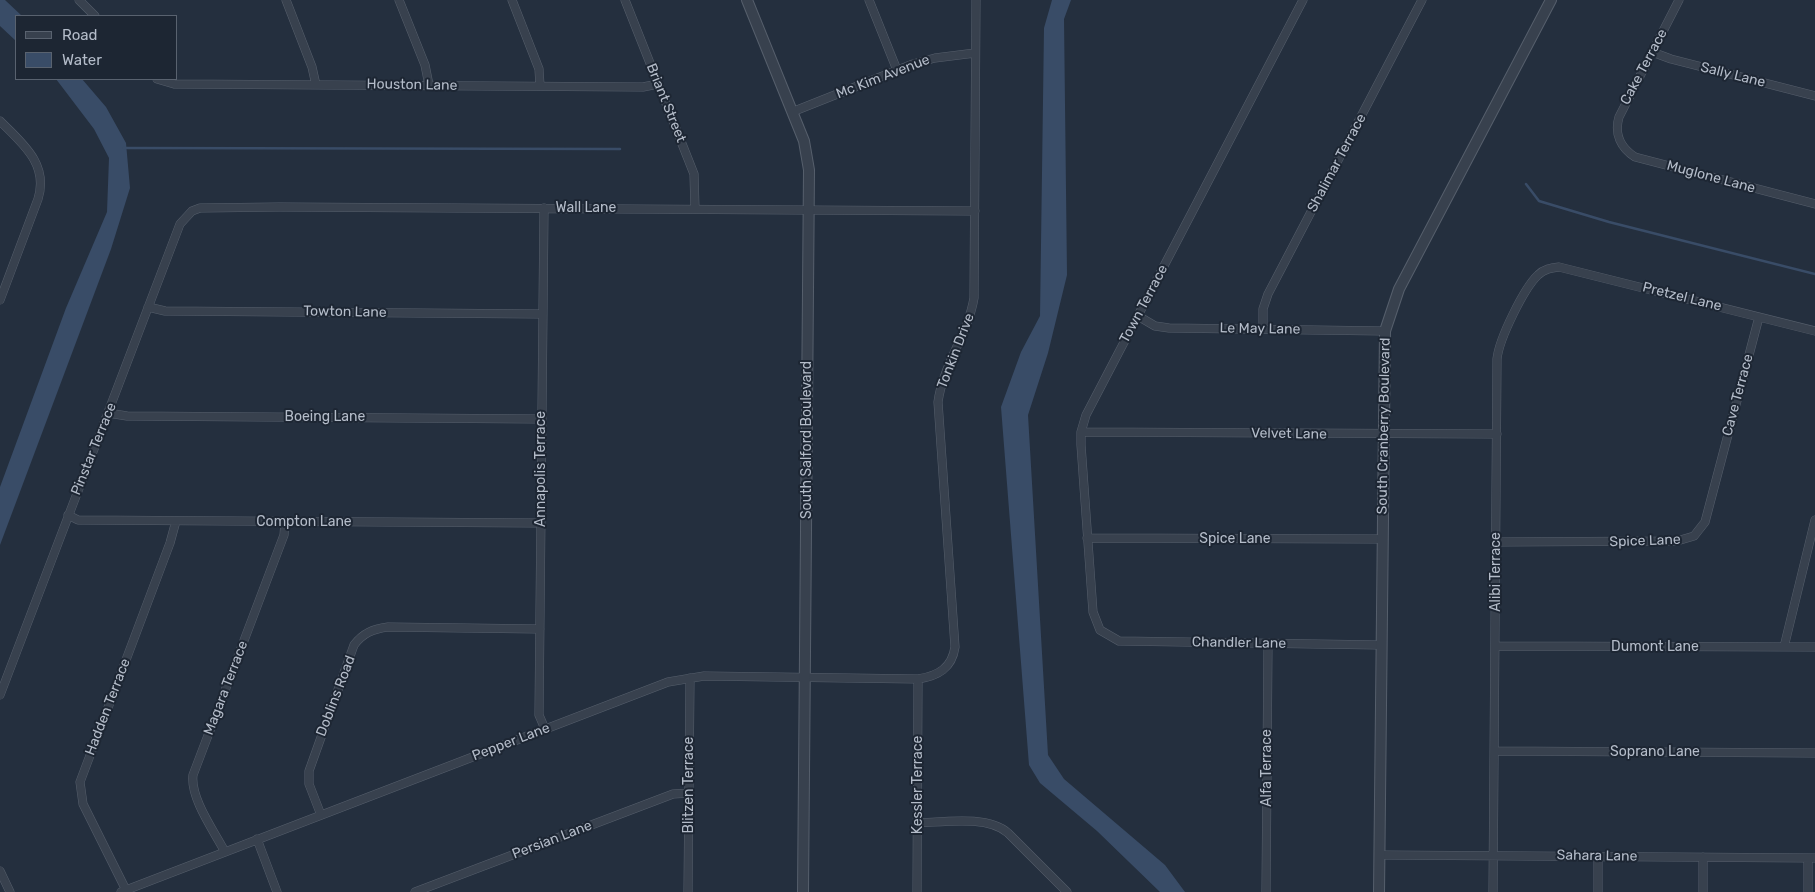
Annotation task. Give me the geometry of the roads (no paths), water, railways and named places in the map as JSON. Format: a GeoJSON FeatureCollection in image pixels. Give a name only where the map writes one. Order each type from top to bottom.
{"type":"FeatureCollection","features":[{"type":"Feature","properties":{"kind":"street"},"geometry":{"type":"LineString","coordinates":[[79,0],[94,15]]}},
{"type":"Feature","properties":{"kind":"street"},"geometry":{"type":"LineString","coordinates":[[286,0],[312,67],[316,85]]}},
{"type":"Feature","properties":{"kind":"street"},"geometry":{"type":"LineString","coordinates":[[399,0],[425,65],[429,85]]}},
{"type":"Feature","properties":{"kind":"street"},"geometry":{"type":"LineString","coordinates":[[512,0],[539,69],[540,86]]}},
{"type":"Feature","properties":{"kind":"street","name":"Briant Street"},"geometry":{"type":"LineString","coordinates":[[625,0],[694,174],[695,209]]}},
{"type":"Feature","properties":{"kind":"street","name":"South Salford Boulevard"},"geometry":{"type":"LineString","coordinates":[[747,0],[808,157],[803,892]]}},
{"type":"Feature","properties":{"kind":"street"},"geometry":{"type":"LineString","coordinates":[[869,0],[897,70]]}},
{"type":"Feature","properties":{"kind":"street","name":"Tonkin Drive"},"geometry":{"type":"LineString","coordinates":[[918,679],[933,676],[946,668],[955,647],[938,402],[942,382],[973,304],[976,0]]}},
{"type":"Feature","properties":{"kind":"street","name":"Town Terrace"},"geometry":{"type":"LineString","coordinates":[[1100,630],[1093,612],[1087,538],[1081,432],[1086,415],[1303,0]]}},
{"type":"Feature","properties":{"kind":"street","name":"Shalimar Terrace"},"geometry":{"type":"LineString","coordinates":[[1263,328],[1263,309],[1268,294],[1422,0]]}},
{"type":"Feature","properties":{"kind":"street","name":"South Cranberry Boulevard"},"geometry":{"type":"LineString","coordinates":[[1379,892],[1385,331],[1399,289],[1551,0]]}},
{"type":"Feature","properties":{"kind":"street","name":"Cake Terrace"},"geometry":{"type":"LineString","coordinates":[[1618,136],[1618,116],[1679,0]]}},
{"type":"Feature","properties":{"kind":"street","name":"Sally Lane"},"geometry":{"type":"LineString","coordinates":[[1652,52],[1671,59],[1815,96]]}},
{"type":"Feature","properties":{"kind":"street","name":"Mc Kim Avenue"},"geometry":{"type":"LineString","coordinates":[[792,112],[897,70],[934,58],[976,54]]}},
{"type":"Feature","properties":{"kind":"street","name":"Houston Lane"},"geometry":{"type":"LineString","coordinates":[[159,80],[166,83],[316,85],[643,86],[658,84]]}},
{"type":"Feature","properties":{"kind":"street"},"geometry":{"type":"LineString","coordinates":[[0,121],[38,163],[41,185],[38,199],[0,300]]}},
{"type":"Feature","properties":{"kind":"street","name":"Muglone Lane"},"geometry":{"type":"LineString","coordinates":[[1618,136],[1624,149],[1635,157],[1815,204]]}},
{"type":"Feature","properties":{"kind":"street","name":"Wall Lane"},"geometry":{"type":"LineString","coordinates":[[197,209],[279,207],[975,211]]}},
{"type":"Feature","properties":{"kind":"street","name":"Annapolis Terrace"},"geometry":{"type":"LineString","coordinates":[[544,208],[539,714],[544,729]]}},
{"type":"Feature","properties":{"kind":"street","name":"Pinstar Terrace"},"geometry":{"type":"LineString","coordinates":[[0,695],[180,224],[186,216],[197,209]]}},
{"type":"Feature","properties":{"kind":"street","name":"Pretzel Lane"},"geometry":{"type":"LineString","coordinates":[[1549,268],[1559,267],[1815,332]]}},
{"type":"Feature","properties":{"kind":"street","name":"Alibi Terrace"},"geometry":{"type":"LineString","coordinates":[[1493,892],[1499,346],[1502,334],[1534,280],[1549,268]]}},
{"type":"Feature","properties":{"kind":"street","name":"Towton Lane"},"geometry":{"type":"LineString","coordinates":[[148,307],[165,311],[543,314]]}},
{"type":"Feature","properties":{"kind":"street","name":"Le May Lane"},"geometry":{"type":"LineString","coordinates":[[1138,316],[1155,326],[1168,328],[1385,331]]}},
{"type":"Feature","properties":{"kind":"street","name":"Cave Terrace"},"geometry":{"type":"LineString","coordinates":[[1718,474],[1758,317]]}},
{"type":"Feature","properties":{"kind":"street","name":"Boeing Lane"},"geometry":{"type":"LineString","coordinates":[[108,413],[127,416],[542,418]]}},
{"type":"Feature","properties":{"kind":"street","name":"Velvet Lane"},"geometry":{"type":"LineString","coordinates":[[1081,432],[1497,434]]}},
{"type":"Feature","properties":{"kind":"street","name":"Spice Lane"},"geometry":{"type":"LineString","coordinates":[[1496,542],[1688,539],[1700,530],[1705,522],[1718,474]]}},
{"type":"Feature","properties":{"kind":"street","name":"Compton Lane"},"geometry":{"type":"LineString","coordinates":[[68,515],[78,520],[541,523]]}},
{"type":"Feature","properties":{"kind":"street"},"geometry":{"type":"LineString","coordinates":[[1784,647],[1815,520]]}},
{"type":"Feature","properties":{"kind":"street","name":"Hadden Terrace"},"geometry":{"type":"LineString","coordinates":[[123,891],[82,804],[80,782],[170,543],[176,521]]}},
{"type":"Feature","properties":{"kind":"street","name":"Magara Terrace"},"geometry":{"type":"LineString","coordinates":[[225,852],[196,796],[192,782],[193,775],[284,535],[284,522]]}},
{"type":"Feature","properties":{"kind":"street","name":"Spice Lane"},"geometry":{"type":"LineString","coordinates":[[1087,538],[1382,539]]}},
{"type":"Feature","properties":{"kind":"street","name":"Doblins Road"},"geometry":{"type":"LineString","coordinates":[[321,815],[310,784],[311,762],[354,646],[364,635],[376,629],[388,627],[540,629]]}},
{"type":"Feature","properties":{"kind":"street","name":"Chandler Lane"},"geometry":{"type":"LineString","coordinates":[[1100,630],[1107,636],[1119,641],[1381,645]]}},
{"type":"Feature","properties":{"kind":"street","name":"Alfa Terrace"},"geometry":{"type":"LineString","coordinates":[[1266,892],[1268,644]]}},
{"type":"Feature","properties":{"kind":"street","name":"Dumont Lane"},"geometry":{"type":"LineString","coordinates":[[1496,646],[1815,647]]}},
{"type":"Feature","properties":{"kind":"street","name":"Pepper Lane"},"geometry":{"type":"LineString","coordinates":[[123,891],[668,682],[690,678],[918,679]]}},
{"type":"Feature","properties":{"kind":"street","name":"Blitzen Terrace"},"geometry":{"type":"LineString","coordinates":[[688,892],[690,678]]}},
{"type":"Feature","properties":{"kind":"street","name":"Kessler Terrace"},"geometry":{"type":"LineString","coordinates":[[917,892],[918,679]]}},
{"type":"Feature","properties":{"kind":"street","name":"Soprano Lane"},"geometry":{"type":"LineString","coordinates":[[1495,750],[1815,753]]}},
{"type":"Feature","properties":{"kind":"street","name":"Persian Lane"},"geometry":{"type":"LineString","coordinates":[[415,892],[673,794],[689,793]]}},
{"type":"Feature","properties":{"kind":"street"},"geometry":{"type":"LineString","coordinates":[[918,823],[984,822],[998,826],[1008,833],[1067,892]]}},
{"type":"Feature","properties":{"kind":"street"},"geometry":{"type":"LineString","coordinates":[[258,839],[277,892]]}},
{"type":"Feature","properties":{"kind":"street","name":"Sahara Lane"},"geometry":{"type":"LineString","coordinates":[[1380,855],[1812,858]]}},
{"type":"Feature","properties":{"kind":"street"},"geometry":{"type":"LineString","coordinates":[[1598,856],[1598,892]]}},
{"type":"Feature","properties":{"kind":"street"},"geometry":{"type":"LineString","coordinates":[[1703,857],[1703,892]]}},
{"type":"Feature","properties":{"kind":"street"},"geometry":{"type":"LineString","coordinates":[[1808,892],[1812,858]]}},
{"type":"Feature","properties":{"kind":"street"},"geometry":{"type":"LineString","coordinates":[[0,872],[10,892]]}},
{"type":"Feature","properties":{"kind":"water"},"geometry":{"type":"Polygon","coordinates":[[[0,0],[5,0],[21,15],[15,15],[15,40],[0,26],[0,0]]]}},
{"type":"Feature","properties":{"kind":"water"},"geometry":{"type":"Polygon","coordinates":[[[1052,0],[1071,0],[1064,19],[1067,275],[1048,353],[1028,415],[1048,755],[1064,779],[1165,865],[1185,892],[1160,892],[1097,831],[1040,783],[1029,765],[1001,407],[1021,352],[1040,316],[1044,28],[1052,0]]]}},
{"type":"Feature","properties":{"kind":"water"},"geometry":{"type":"Polygon","coordinates":[[[57,80],[83,80],[106,107],[126,143],[130,188],[111,249],[0,545],[0,487],[66,308],[107,212],[109,158],[94,129],[57,80]]]}},
{"type":"Feature","properties":{"kind":"waterway"},"geometry":{"type":"LineString","coordinates":[[124,148],[620,149]]}},
{"type":"Feature","properties":{"kind":"waterway"},"geometry":{"type":"LineString","coordinates":[[1526,184],[1539,201],[1609,222],[1815,274]]}}]}
